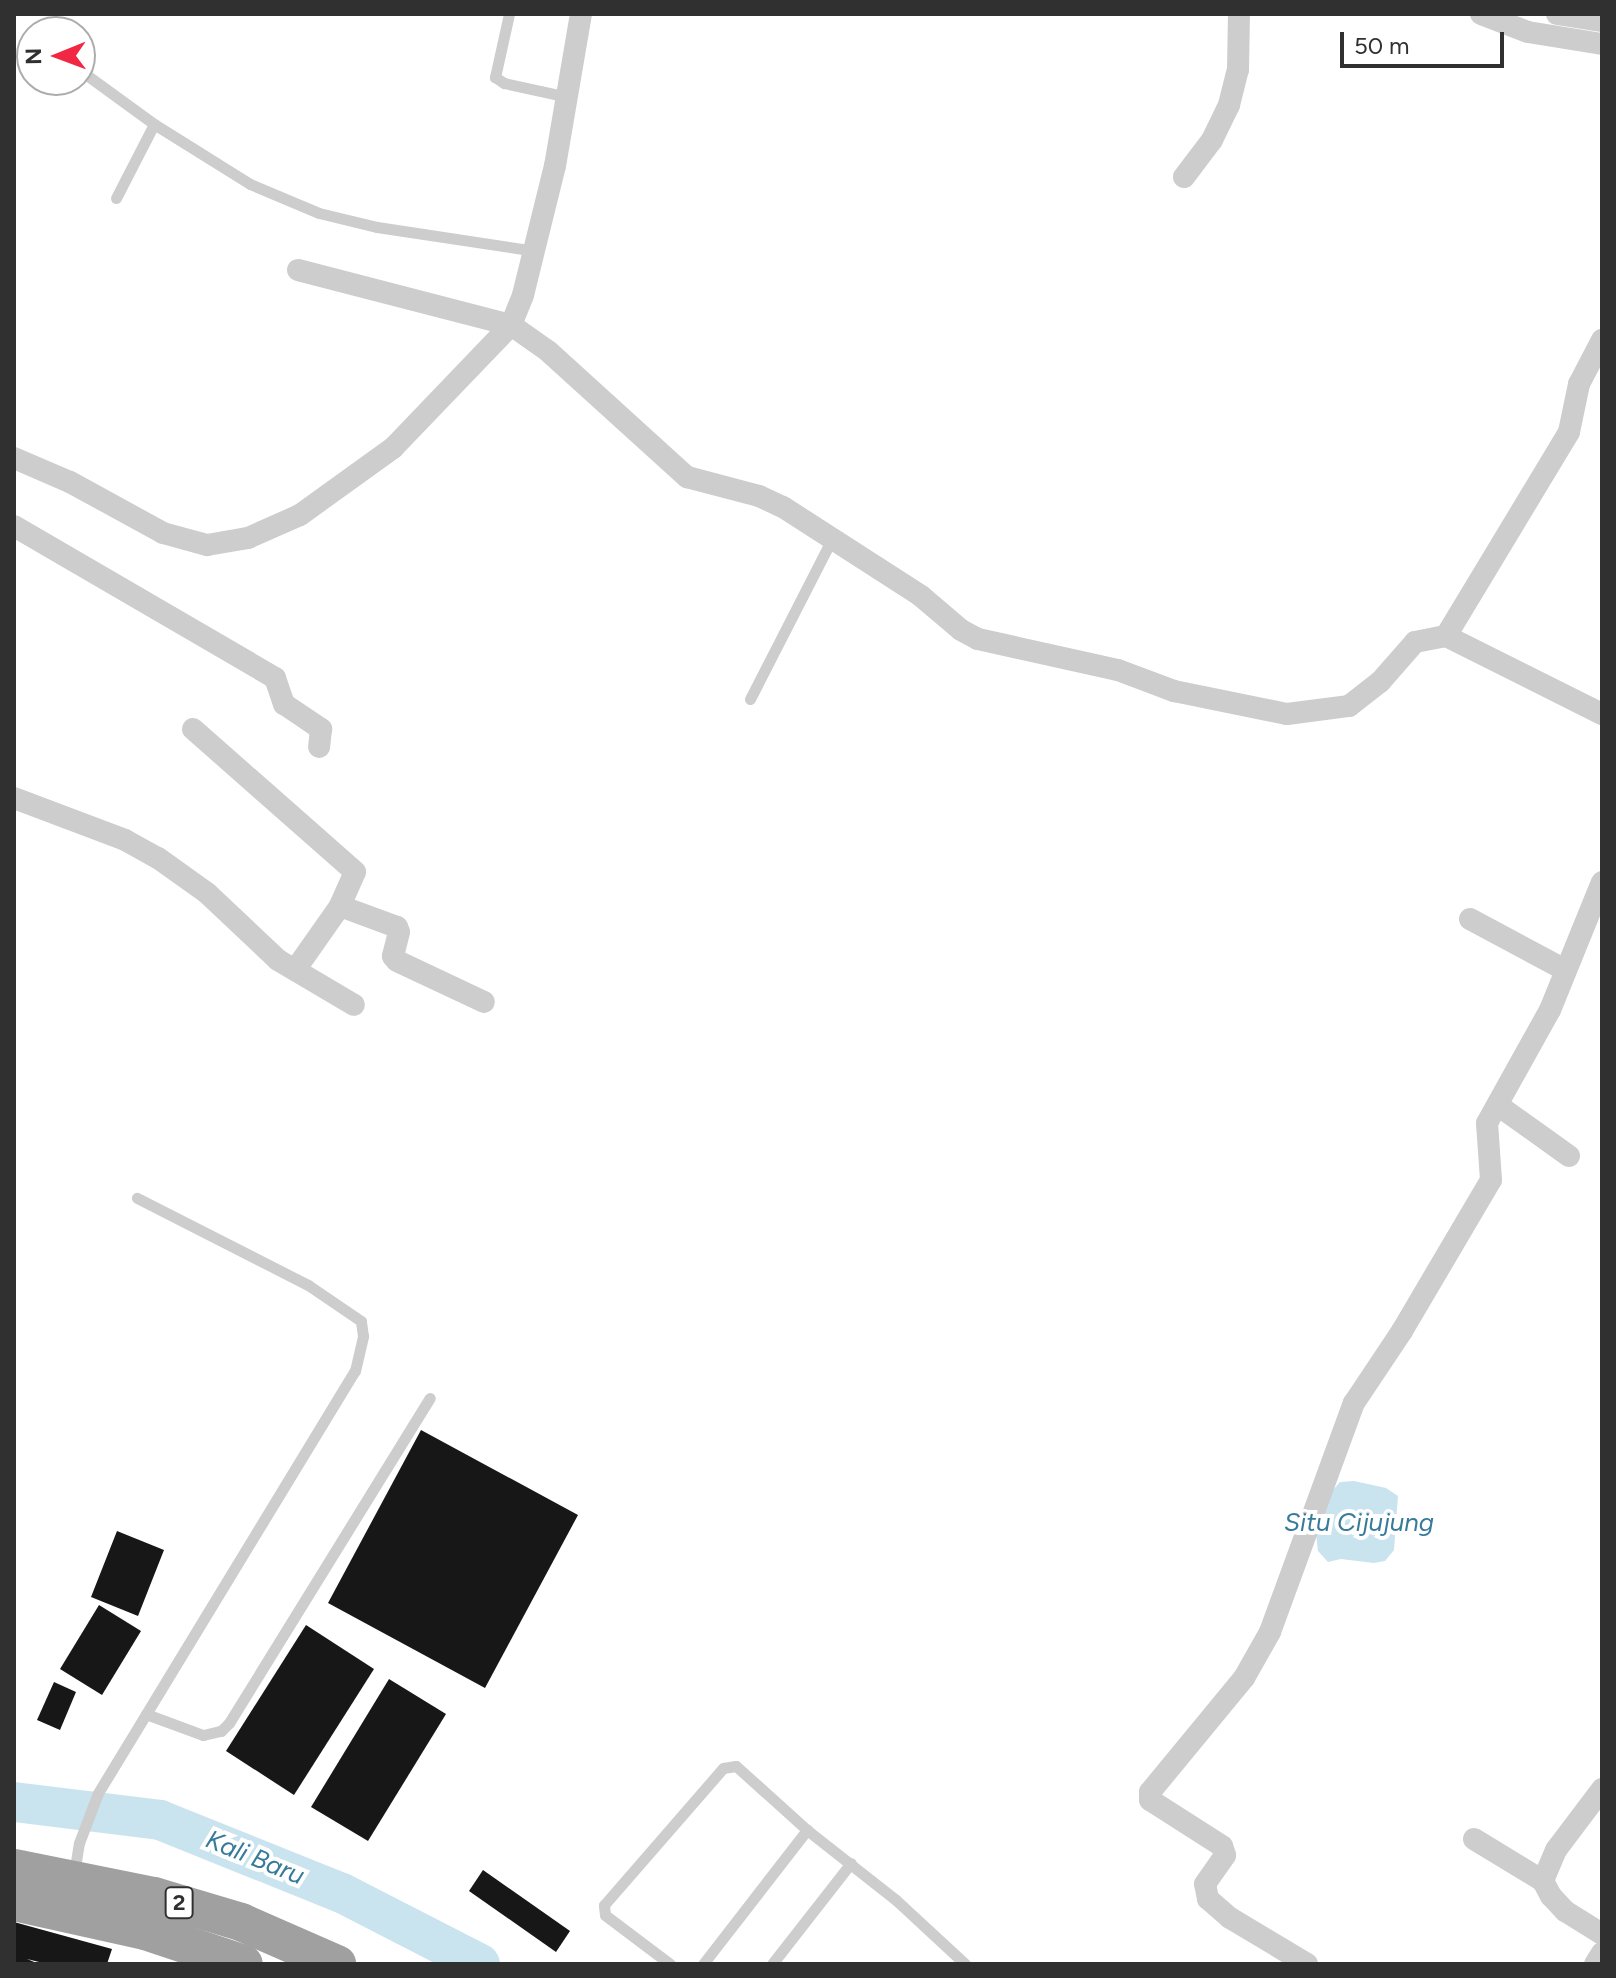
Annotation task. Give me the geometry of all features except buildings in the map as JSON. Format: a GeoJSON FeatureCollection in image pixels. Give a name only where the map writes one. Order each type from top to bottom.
{"type":"FeatureCollection","features":[{"type":"Feature","properties":{"kind":"highway","name":"2"},"geometry":{"type":"LineString","coordinates":[[14,1868],[76,1861],[154,1896],[241,1922],[337,1964]]}},
{"type":"Feature","properties":{"kind":"highway","name":"2"},"geometry":{"type":"LineString","coordinates":[[14,1902],[145,1931],[244,1964]]}},
{"type":"Feature","properties":{"kind":"street"},"geometry":{"type":"LineString","coordinates":[[14,458],[70,482],[178,539],[227,544],[300,515],[393,448],[511,325],[535,251],[569,97],[581,14]]}},
{"type":"Feature","properties":{"kind":"street"},"geometry":{"type":"LineString","coordinates":[[1184,177],[1212,140],[1229,105],[1238,70],[1239,14]]}},
{"type":"Feature","properties":{"kind":"street"},"geometry":{"type":"LineString","coordinates":[[1481,14],[1528,32],[1602,44]]}},
{"type":"Feature","properties":{"kind":"street"},"geometry":{"type":"LineString","coordinates":[[1557,14],[1602,21]]}},
{"type":"Feature","properties":{"kind":"street"},"geometry":{"type":"LineString","coordinates":[[298,270],[511,325],[548,351],[687,477],[759,496],[833,537],[978,639],[1118,670],[1174,691],[1287,714],[1349,706],[1380,682],[1415,642],[1446,636],[1602,714]]}},
{"type":"Feature","properties":{"kind":"street"},"geometry":{"type":"LineString","coordinates":[[1446,636],[1569,432],[1579,384],[1602,340]]}},
{"type":"Feature","properties":{"kind":"street"},"geometry":{"type":"LineString","coordinates":[[14,526],[275,678],[284,704],[321,729],[319,747]]}},
{"type":"Feature","properties":{"kind":"street"},"geometry":{"type":"LineString","coordinates":[[193,729],[352,866],[354,879],[340,906],[295,970]]}},
{"type":"Feature","properties":{"kind":"street"},"geometry":{"type":"LineString","coordinates":[[14,798],[125,840],[158,858],[207,893],[268,953],[354,1005]]}},
{"type":"Feature","properties":{"kind":"street"},"geometry":{"type":"LineString","coordinates":[[1307,1964],[1230,1918],[1208,1899],[1205,1884],[1225,1855],[1222,1846],[1150,1800],[1150,1792],[1244,1678],[1270,1632],[1354,1403],[1402,1331],[1491,1180],[1487,1123],[1550,1010],[1565,970],[1595,914],[1602,882]]}},
{"type":"Feature","properties":{"kind":"street"},"geometry":{"type":"LineString","coordinates":[[340,906],[397,927],[399,932],[393,956],[397,961],[484,1002]]}},
{"type":"Feature","properties":{"kind":"street"},"geometry":{"type":"LineString","coordinates":[[1470,919],[1565,970]]}},
{"type":"Feature","properties":{"kind":"street"},"geometry":{"type":"LineString","coordinates":[[1499,1106],[1569,1156]]}},
{"type":"Feature","properties":{"kind":"street"},"geometry":{"type":"LineString","coordinates":[[1543,1881],[1556,1850],[1602,1789]]}},
{"type":"Feature","properties":{"kind":"street"},"geometry":{"type":"LineString","coordinates":[[1474,1839],[1543,1881],[1551,1896],[1565,1911],[1602,1934]]}},
{"type":"Feature","properties":{"kind":"street"},"geometry":{"type":"LineString","coordinates":[[1595,1964],[1602,1953]]}},
{"type":"Feature","properties":{"kind":"lane"},"geometry":{"type":"LineString","coordinates":[[509,14],[495,77],[504,83],[569,97]]}},
{"type":"Feature","properties":{"kind":"lane"},"geometry":{"type":"LineString","coordinates":[[96,82],[154,124],[250,184],[319,213],[377,227],[535,251]]}},
{"type":"Feature","properties":{"kind":"lane"},"geometry":{"type":"LineString","coordinates":[[116,198],[154,124]]}},
{"type":"Feature","properties":{"kind":"lane"},"geometry":{"type":"LineString","coordinates":[[750,699],[833,537]]}},
{"type":"Feature","properties":{"kind":"lane"},"geometry":{"type":"LineString","coordinates":[[76,1861],[98,1793],[355,1371],[363,1329],[355,1316],[308,1285],[137,1198]]}},
{"type":"Feature","properties":{"kind":"lane"},"geometry":{"type":"LineString","coordinates":[[146,1714],[203,1735],[221,1731],[229,1723],[430,1398]]}},
{"type":"Feature","properties":{"kind":"lane"},"geometry":{"type":"LineString","coordinates":[[670,1964],[605,1915],[604,1905],[723,1768],[736,1766],[965,1964]]}},
{"type":"Feature","properties":{"kind":"lane"},"geometry":{"type":"LineString","coordinates":[[703,1964],[807,1830]]}},
{"type":"Feature","properties":{"kind":"lane"},"geometry":{"type":"LineString","coordinates":[[772,1964],[851,1863]]}},
{"type":"Feature","properties":{"kind":"water","name":"Situ Cijujung"},"geometry":{"type":"Polygon","coordinates":[[[1354,1481],[1386,1488],[1398,1496],[1394,1550],[1385,1561],[1374,1563],[1341,1559],[1328,1562],[1318,1551],[1316,1534],[1333,1490],[1340,1482],[1354,1481]]]}},
{"type":"Feature","properties":{"kind":"waterway","name":"Kali Baru"},"geometry":{"type":"LineString","coordinates":[[14,1802],[160,1820],[342,1893],[480,1964]]}}]}
